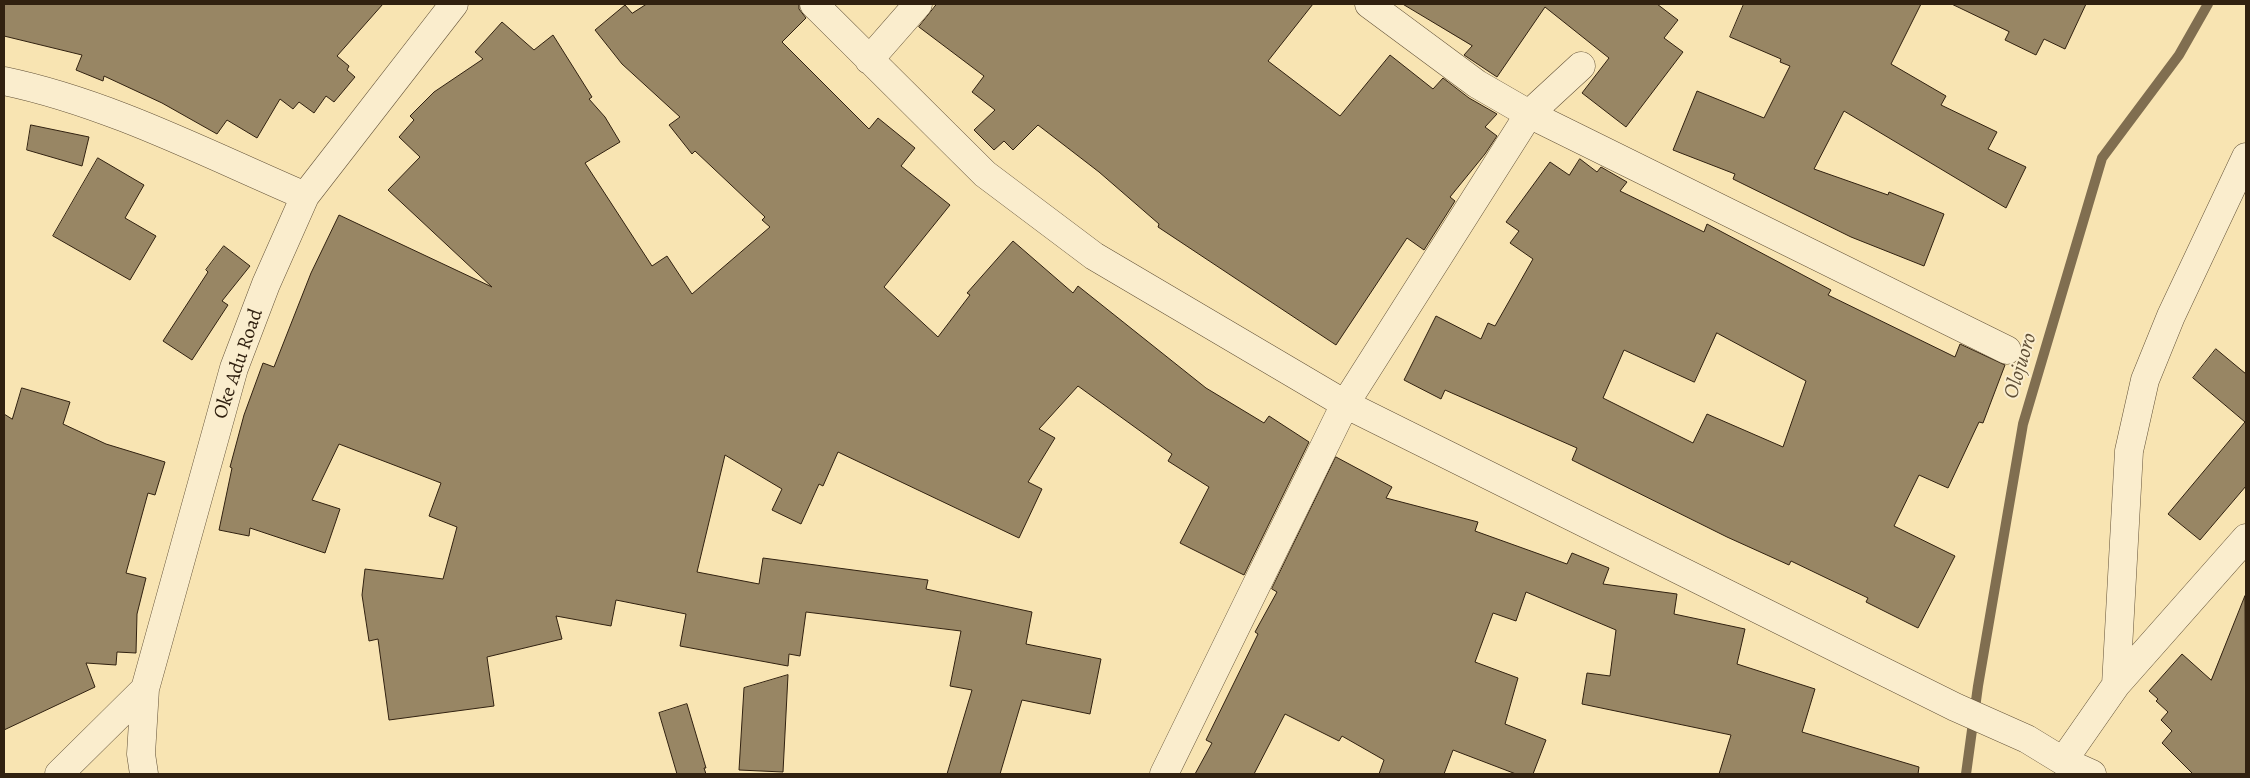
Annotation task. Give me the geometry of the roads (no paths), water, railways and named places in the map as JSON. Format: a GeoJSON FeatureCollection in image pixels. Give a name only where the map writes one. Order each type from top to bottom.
{"type":"FeatureCollection","features":[{"type":"Feature","properties":{"kind":"street","name":"Oke Adu Road"},"geometry":{"type":"LineString","coordinates":[[144,774],[141,754],[144,689],[234,368],[266,284],[305,196],[454,4]]}},
{"type":"Feature","properties":{"kind":"street"},"geometry":{"type":"LineString","coordinates":[[814,4],[985,174],[1094,256],[1344,404],[1955,707],[2027,740],[2092,774]]}},
{"type":"Feature","properties":{"kind":"street"},"geometry":{"type":"LineString","coordinates":[[870,60],[918,4]]}},
{"type":"Feature","properties":{"kind":"street"},"geometry":{"type":"LineString","coordinates":[[1369,4],[1477,84],[1529,114],[2007,350]]}},
{"type":"Feature","properties":{"kind":"street"},"geometry":{"type":"LineString","coordinates":[[1164,774],[1344,404],[1529,114],[1581,66]]}},
{"type":"Feature","properties":{"kind":"street"},"geometry":{"type":"LineString","coordinates":[[4,81],[40,89],[121,117],[305,196]]}},
{"type":"Feature","properties":{"kind":"street"},"geometry":{"type":"LineString","coordinates":[[2116,685],[2120,645],[2129,451],[2145,380],[2171,316],[2246,157]]}},
{"type":"Feature","properties":{"kind":"street"},"geometry":{"type":"LineString","coordinates":[[2064,761],[2116,685],[2246,538]]}},
{"type":"Feature","properties":{"kind":"street"},"geometry":{"type":"LineString","coordinates":[[59,774],[144,689]]}},
{"type":"Feature","properties":{"kind":"waterway","name":"Olojuoro"},"geometry":{"type":"LineString","coordinates":[[1966,774],[1978,686],[2023,424],[2102,158],[2179,55],[2208,4]]}}]}
